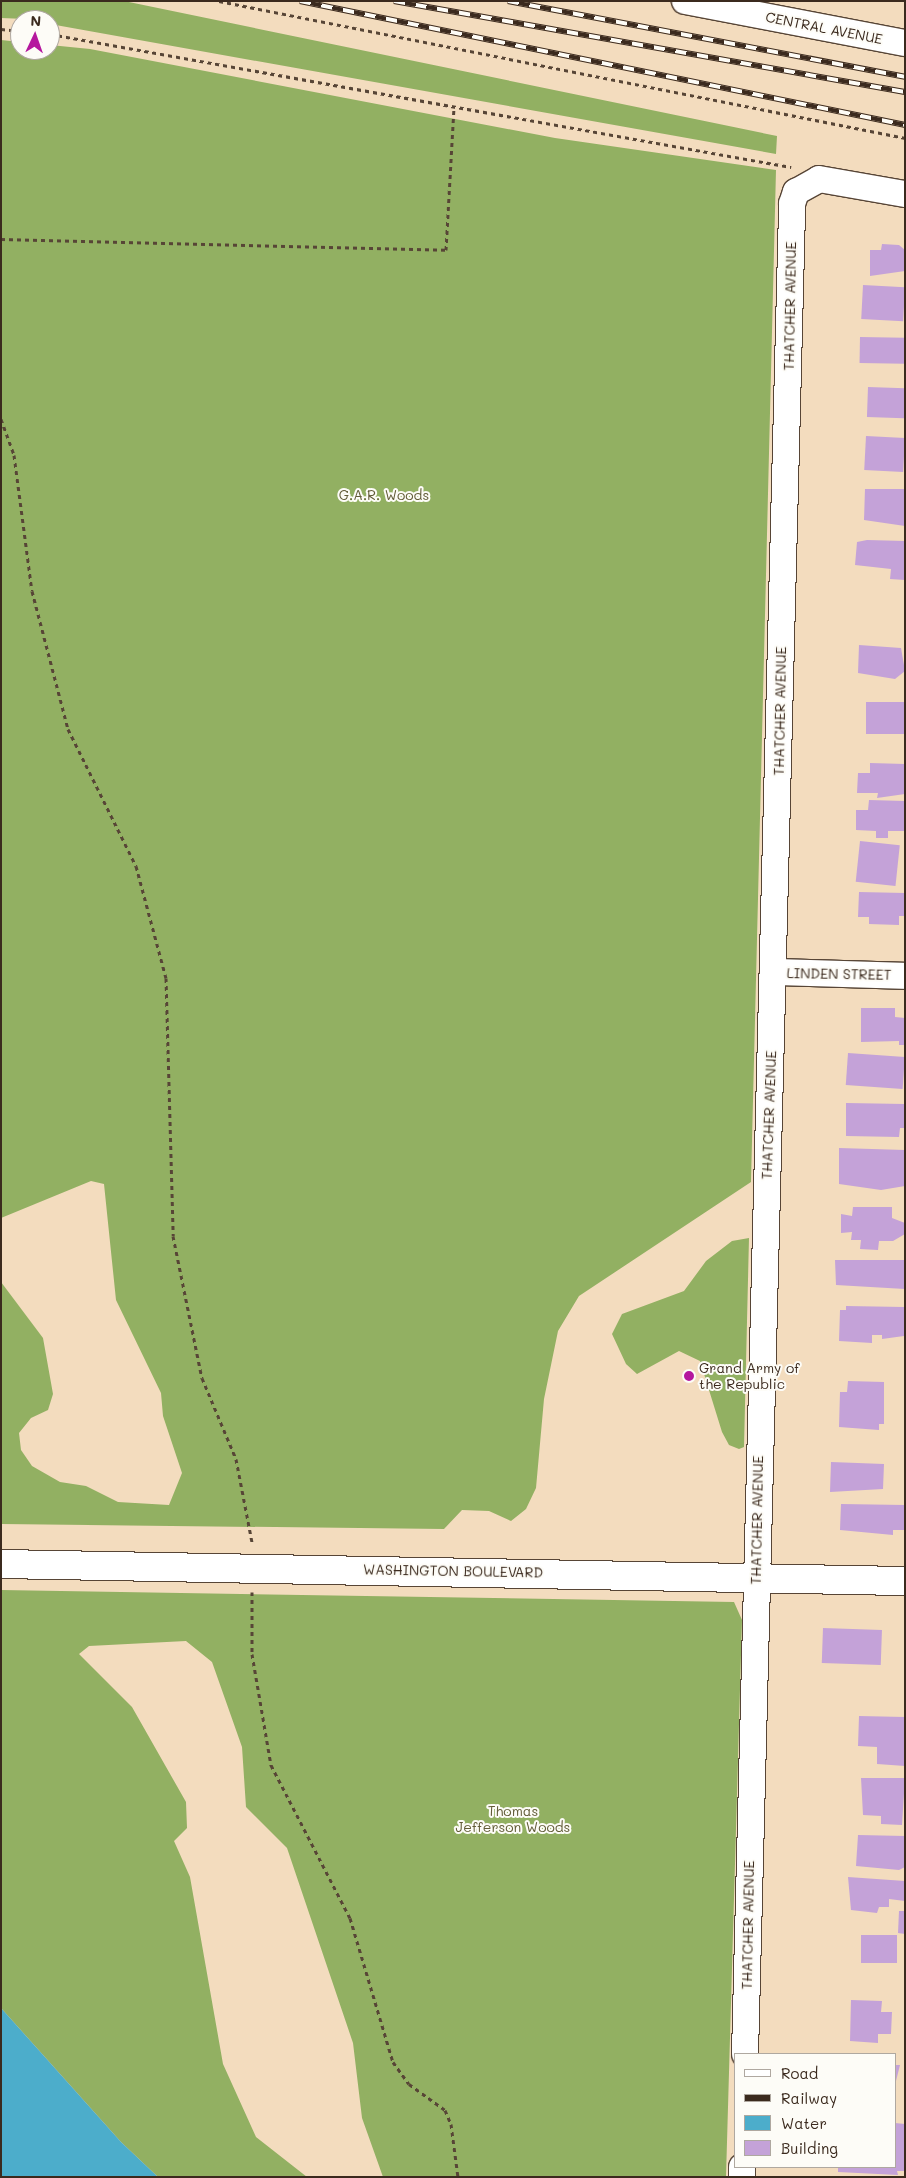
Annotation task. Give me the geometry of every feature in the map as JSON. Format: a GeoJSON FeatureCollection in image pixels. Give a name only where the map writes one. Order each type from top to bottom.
{"type":"FeatureCollection","features":[{"type":"Feature","properties":{"kind":"street","name":"CENTRAL AVENUE"},"geometry":{"type":"LineString","coordinates":[[685,1],[905,43]]}},
{"type":"Feature","properties":{"kind":"street"},"geometry":{"type":"LineString","coordinates":[[808,183],[836,180],[905,194]]}},
{"type":"Feature","properties":{"kind":"street","name":"THATCHER AVENUE"},"geometry":{"type":"LineString","coordinates":[[745,2053],[756,1576],[774,972],[792,204],[796,192],[808,183]]}},
{"type":"Feature","properties":{"kind":"street","name":"LINDEN STREET"},"geometry":{"type":"LineString","coordinates":[[774,972],[905,976]]}},
{"type":"Feature","properties":{"kind":"street","name":"WASHINGTON BOULEVARD"},"geometry":{"type":"LineString","coordinates":[[1,1564],[756,1576],[905,1581]]}},
{"type":"Feature","properties":{"kind":"path"},"geometry":{"type":"LineString","coordinates":[[219,1],[905,138]]}},
{"type":"Feature","properties":{"kind":"path"},"geometry":{"type":"LineString","coordinates":[[60,36],[773,162],[792,167],[808,183]]}},
{"type":"Feature","properties":{"kind":"path"},"geometry":{"type":"LineString","coordinates":[[1,238],[446,250],[454,106]]}},
{"type":"Feature","properties":{"kind":"path"},"geometry":{"type":"LineString","coordinates":[[1,419],[14,455],[32,590],[68,729],[136,866],[166,978],[173,1236],[202,1378],[236,1459],[252,1542]]}},
{"type":"Feature","properties":{"kind":"path"},"geometry":{"type":"LineString","coordinates":[[252,1592],[252,1654],[271,1765],[350,1918],[392,2062],[408,2084],[445,2110],[451,2124],[458,2177]]}},
{"type":"Feature","properties":{"kind":"green space"},"geometry":{"type":"Polygon","coordinates":[[[1,1],[124,1],[777,136],[776,154],[60,26],[60,10],[10,10],[10,18],[1,18],[1,1]]]}},
{"type":"Feature","properties":{"kind":"green space","name":"G.A.R. Woods"},"geometry":{"type":"Polygon","coordinates":[[[1,40],[10,41],[10,60],[60,60],[60,46],[90,49],[555,138],[776,170],[751,1182],[579,1296],[558,1331],[544,1399],[536,1488],[526,1509],[511,1521],[489,1511],[462,1510],[444,1529],[1,1524],[1,1282],[43,1338],[53,1394],[48,1410],[31,1418],[19,1433],[21,1450],[32,1466],[60,1482],[86,1486],[118,1502],[169,1505],[182,1473],[163,1416],[161,1393],[116,1300],[104,1184],[91,1181],[1,1218],[1,40]]]}},
{"type":"Feature","properties":{"kind":"green space"},"geometry":{"type":"Polygon","coordinates":[[[749,1238],[744,1447],[739,1449],[729,1445],[722,1432],[700,1361],[679,1351],[637,1374],[626,1364],[612,1334],[622,1314],[684,1291],[706,1261],[732,1241],[749,1238]]]}},
{"type":"Feature","properties":{"kind":"green space","name":"Thomas Jefferson Woods"},"geometry":{"type":"Polygon","coordinates":[[[1,1590],[734,1602],[742,1620],[726,2177],[383,2177],[362,2118],[353,2043],[287,1848],[246,1807],[242,1747],[212,1662],[186,1641],[89,1646],[79,1654],[132,1707],[186,1802],[187,1828],[174,1841],[190,1877],[223,2064],[256,2137],[307,2177],[158,2177],[121,2142],[1,2008],[1,1590]]]}},
{"type":"Feature","properties":{"kind":"water"},"geometry":{"type":"Polygon","coordinates":[[[1,2008],[121,2142],[158,2177],[1,2177],[1,2008]]]}},
{"type":"Feature","properties":{"kind":"building"},"geometry":{"type":"Polygon","coordinates":[[[882,244],[899,245],[905,250],[905,271],[870,276],[870,250],[881,250],[882,244]]]}},
{"type":"Feature","properties":{"kind":"building"},"geometry":{"type":"Polygon","coordinates":[[[863,285],[905,287],[903,321],[861,319],[863,285]]]}},
{"type":"Feature","properties":{"kind":"building"},"geometry":{"type":"Polygon","coordinates":[[[860,337],[905,338],[905,364],[860,363],[860,337]]]}},
{"type":"Feature","properties":{"kind":"building"},"geometry":{"type":"Polygon","coordinates":[[[868,387],[905,388],[904,418],[867,417],[868,387]]]}},
{"type":"Feature","properties":{"kind":"building"},"geometry":{"type":"Polygon","coordinates":[[[866,436],[905,438],[903,472],[864,470],[866,436]]]}},
{"type":"Feature","properties":{"kind":"building"},"geometry":{"type":"Polygon","coordinates":[[[865,489],[905,489],[905,526],[864,520],[865,489]]]}},
{"type":"Feature","properties":{"kind":"building"},"geometry":{"type":"Polygon","coordinates":[[[867,540],[905,541],[905,580],[890,579],[891,569],[855,565],[857,542],[867,540]]]}},
{"type":"Feature","properties":{"kind":"building"},"geometry":{"type":"Polygon","coordinates":[[[859,645],[901,648],[905,671],[895,679],[858,673],[859,645]]]}},
{"type":"Feature","properties":{"kind":"building"},"geometry":{"type":"Polygon","coordinates":[[[866,702],[905,702],[905,734],[866,734],[866,702]]]}},
{"type":"Feature","properties":{"kind":"building"},"geometry":{"type":"Polygon","coordinates":[[[870,763],[905,764],[905,794],[877,798],[878,793],[857,793],[858,773],[870,773],[870,763]]]}},
{"type":"Feature","properties":{"kind":"building"},"geometry":{"type":"Polygon","coordinates":[[[869,800],[905,801],[905,831],[888,831],[888,838],[876,838],[876,831],[856,830],[856,810],[868,810],[869,800]]]}},
{"type":"Feature","properties":{"kind":"building"},"geometry":{"type":"Polygon","coordinates":[[[860,841],[900,845],[895,886],[856,882],[860,841]]]}},
{"type":"Feature","properties":{"kind":"building"},"geometry":{"type":"Polygon","coordinates":[[[859,892],[905,893],[905,916],[899,916],[899,925],[869,924],[869,917],[858,917],[859,892]]]}},
{"type":"Feature","properties":{"kind":"building"},"geometry":{"type":"Polygon","coordinates":[[[861,1008],[895,1008],[895,1017],[905,1018],[905,1045],[899,1045],[899,1041],[861,1042],[861,1008]]]}},
{"type":"Feature","properties":{"kind":"building"},"geometry":{"type":"Polygon","coordinates":[[[848,1053],[905,1057],[903,1089],[846,1085],[848,1053]]]}},
{"type":"Feature","properties":{"kind":"building"},"geometry":{"type":"Polygon","coordinates":[[[846,1103],[905,1104],[905,1128],[900,1128],[899,1137],[846,1136],[846,1103]]]}},
{"type":"Feature","properties":{"kind":"building"},"geometry":{"type":"Polygon","coordinates":[[[839,1148],[905,1150],[905,1186],[881,1190],[839,1184],[839,1148]]]}},
{"type":"Feature","properties":{"kind":"building"},"geometry":{"type":"Polygon","coordinates":[[[853,1207],[892,1207],[892,1218],[905,1223],[905,1234],[893,1241],[879,1241],[878,1250],[860,1249],[861,1240],[851,1240],[852,1232],[841,1233],[841,1214],[852,1216],[853,1207]]]}},
{"type":"Feature","properties":{"kind":"building"},"geometry":{"type":"Polygon","coordinates":[[[835,1260],[905,1260],[905,1289],[836,1285],[835,1260]]]}},
{"type":"Feature","properties":{"kind":"building"},"geometry":{"type":"Polygon","coordinates":[[[846,1306],[904,1307],[904,1336],[882,1339],[882,1335],[872,1335],[872,1343],[839,1341],[840,1310],[846,1310],[846,1306]]]}},
{"type":"Feature","properties":{"kind":"building"},"geometry":{"type":"Polygon","coordinates":[[[848,1381],[884,1382],[884,1424],[879,1424],[879,1430],[839,1427],[840,1392],[847,1392],[848,1381]]]}},
{"type":"Feature","properties":{"kind":"building"},"geometry":{"type":"Polygon","coordinates":[[[831,1462],[884,1464],[883,1489],[830,1492],[831,1462]]]}},
{"type":"Feature","properties":{"kind":"building"},"geometry":{"type":"Polygon","coordinates":[[[841,1504],[905,1505],[905,1530],[893,1530],[893,1535],[840,1530],[841,1504]]]}},
{"type":"Feature","properties":{"kind":"building"},"geometry":{"type":"Polygon","coordinates":[[[823,1628],[882,1630],[881,1665],[822,1663],[823,1628]]]}},
{"type":"Feature","properties":{"kind":"building"},"geometry":{"type":"Polygon","coordinates":[[[859,1716],[905,1717],[905,1766],[877,1764],[877,1747],[858,1746],[859,1716]]]}},
{"type":"Feature","properties":{"kind":"building"},"geometry":{"type":"Polygon","coordinates":[[[861,1778],[905,1778],[902,1825],[881,1824],[881,1816],[863,1815],[861,1778]]]}},
{"type":"Feature","properties":{"kind":"building"},"geometry":{"type":"Polygon","coordinates":[[[858,1835],[905,1836],[905,1867],[899,1870],[856,1866],[858,1835]]]}},
{"type":"Feature","properties":{"kind":"building"},"geometry":{"type":"Polygon","coordinates":[[[848,1877],[905,1881],[905,1901],[889,1899],[889,1907],[879,1907],[877,1913],[851,1910],[848,1877]]]}},
{"type":"Feature","properties":{"kind":"building"},"geometry":{"type":"Polygon","coordinates":[[[899,1911],[905,1911],[905,1934],[898,1933],[899,1911]]]}},
{"type":"Feature","properties":{"kind":"building"},"geometry":{"type":"Polygon","coordinates":[[[861,1935],[897,1935],[897,1963],[861,1963],[861,1935]]]}},
{"type":"Feature","properties":{"kind":"building"},"geometry":{"type":"Polygon","coordinates":[[[851,2000],[882,2001],[881,2012],[892,2012],[891,2034],[878,2034],[878,2043],[850,2041],[851,2000]]]}},
{"type":"Feature","properties":{"kind":"building"},"geometry":{"type":"Polygon","coordinates":[[[896,2065],[900,2065],[896,2081],[896,2065]]]}},
{"type":"Feature","properties":{"kind":"building"},"geometry":{"type":"Polygon","coordinates":[[[896,2123],[905,2124],[905,2171],[897,2171],[898,2175],[838,2172],[838,2168],[896,2168],[896,2123]]]}},
{"type":"Feature","properties":{"kind":"railway"},"geometry":{"type":"LineString","coordinates":[[300,1],[905,125]]}},
{"type":"Feature","properties":{"kind":"railway"},"geometry":{"type":"LineString","coordinates":[[394,1],[905,92]]}},
{"type":"Feature","properties":{"kind":"railway"},"geometry":{"type":"LineString","coordinates":[[508,1],[905,77]]}},
{"type":"Feature","properties":{"kind":"place","name":"Grand Army of the Republic"},"geometry":{"type":"Point","coordinates":[689,1376]}}]}
